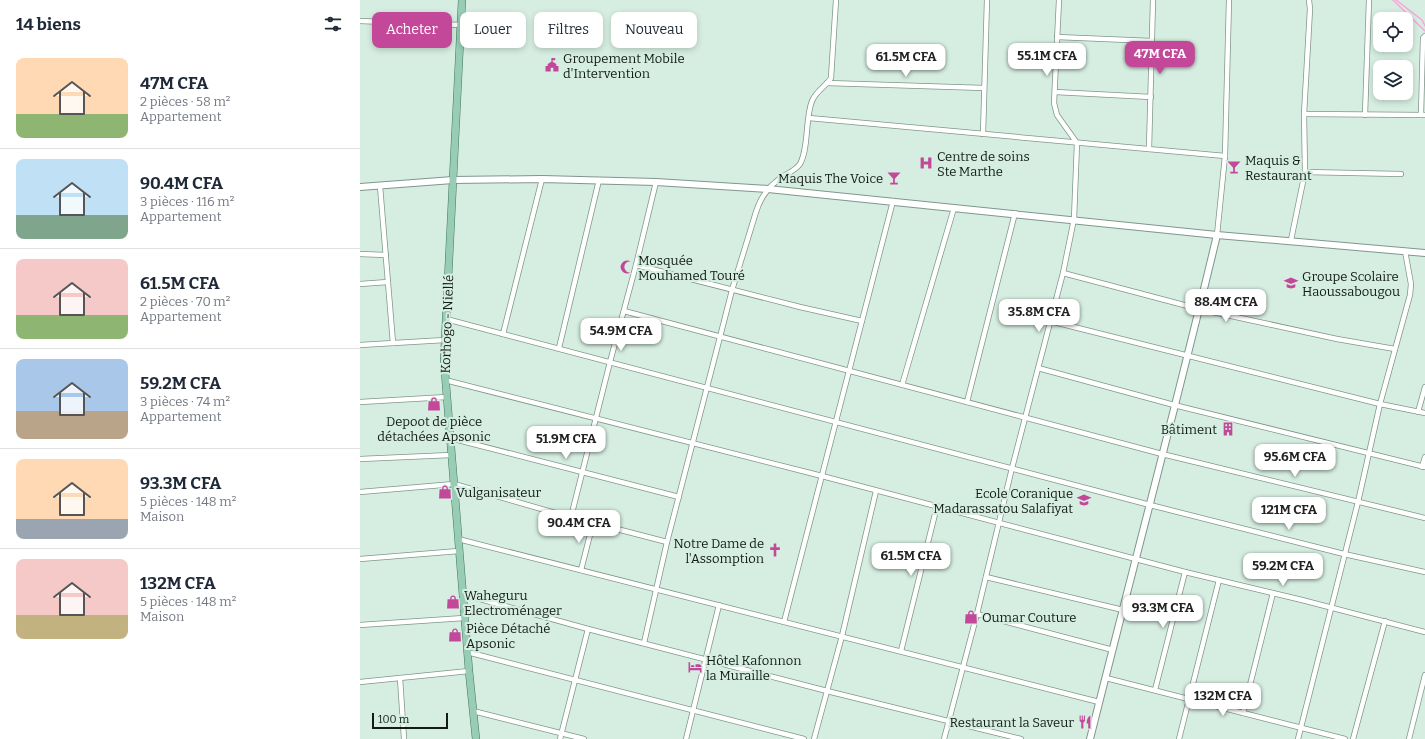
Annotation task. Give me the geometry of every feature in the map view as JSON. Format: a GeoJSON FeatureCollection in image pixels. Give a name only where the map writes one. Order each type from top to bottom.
{"type":"FeatureCollection","features":[{"type":"Feature","properties":{"kind":"main road","name":"Korhogo - Niellé"},"geometry":{"type":"LineString","coordinates":[[462,0],[462,12]]}},
{"type":"Feature","properties":{"kind":"main road","name":"Korhogo - Niellé"},"geometry":{"type":"LineString","coordinates":[[460,44],[444,360],[464,618],[476,739]]}},
{"type":"Feature","properties":{"kind":"street"},"geometry":{"type":"LineString","coordinates":[[644,643],[667,542],[732,290],[760,200],[768,189],[778,180],[793,171],[800,164],[803,154],[811,101],[816,93],[831,78],[836,0]]}},
{"type":"Feature","properties":{"kind":"street"},"geometry":{"type":"LineString","coordinates":[[983,134],[986,0]]}},
{"type":"Feature","properties":{"kind":"street"},"geometry":{"type":"LineString","coordinates":[[944,739],[977,614],[1012,468],[1064,272],[1074,219],[1077,143],[1057,115],[1054,103],[1058,0]]}},
{"type":"Feature","properties":{"kind":"street"},"geometry":{"type":"LineString","coordinates":[[1149,149],[1154,0]]}},
{"type":"Feature","properties":{"kind":"street"},"geometry":{"type":"LineString","coordinates":[[1090,739],[1137,558],[1217,235],[1225,156],[1228,0]]}},
{"type":"Feature","properties":{"kind":"street"},"geometry":{"type":"LineString","coordinates":[[1291,240],[1305,172],[1304,114],[1310,9],[1309,0]]}},
{"type":"Feature","properties":{"kind":"street"},"geometry":{"type":"LineString","coordinates":[[1365,115],[1369,0]]}},
{"type":"Feature","properties":{"kind":"street"},"geometry":{"type":"LineString","coordinates":[[360,21],[460,25]]}},
{"type":"Feature","properties":{"kind":"street"},"geometry":{"type":"LineString","coordinates":[[1304,114],[1423,115],[1423,38],[1425,36]]}},
{"type":"Feature","properties":{"kind":"street"},"geometry":{"type":"LineString","coordinates":[[1057,37],[1152,41]]}},
{"type":"Feature","properties":{"kind":"street"},"geometry":{"type":"LineString","coordinates":[[827,83],[984,88]]}},
{"type":"Feature","properties":{"kind":"street"},"geometry":{"type":"LineString","coordinates":[[1055,92],[1151,97]]}},
{"type":"Feature","properties":{"kind":"street"},"geometry":{"type":"LineString","coordinates":[[809,118],[1225,156]]}},
{"type":"Feature","properties":{"kind":"street"},"geometry":{"type":"LineString","coordinates":[[1305,172],[1401,174]]}},
{"type":"Feature","properties":{"kind":"street"},"geometry":{"type":"LineString","coordinates":[[504,334],[542,179]]}},
{"type":"Feature","properties":{"kind":"street"},"geometry":{"type":"LineString","coordinates":[[360,188],[453,180],[542,179],[656,182],[768,189],[1074,219],[1217,235],[1291,240],[1425,254]]}},
{"type":"Feature","properties":{"kind":"street"},"geometry":{"type":"LineString","coordinates":[[559,348],[599,180]]}},
{"type":"Feature","properties":{"kind":"street"},"geometry":{"type":"LineString","coordinates":[[571,518],[656,182]]}},
{"type":"Feature","properties":{"kind":"street"},"geometry":{"type":"LineString","coordinates":[[380,186],[393,343]]}},
{"type":"Feature","properties":{"kind":"street"},"geometry":{"type":"LineString","coordinates":[[784,622],[892,201]]}},
{"type":"Feature","properties":{"kind":"street"},"geometry":{"type":"LineString","coordinates":[[902,385],[954,208]]}},
{"type":"Feature","properties":{"kind":"street"},"geometry":{"type":"LineString","coordinates":[[967,402],[1015,213]]}},
{"type":"Feature","properties":{"kind":"street"},"geometry":{"type":"LineString","coordinates":[[1298,739],[1358,502],[1380,404],[1412,284],[1405,251]]}},
{"type":"Feature","properties":{"kind":"street"},"geometry":{"type":"LineString","coordinates":[[360,254],[386,255]]}},
{"type":"Feature","properties":{"kind":"street"},"geometry":{"type":"LineString","coordinates":[[636,265],[862,321]]}},
{"type":"Feature","properties":{"kind":"street"},"geometry":{"type":"LineString","coordinates":[[1064,272],[1199,309],[1337,339],[1395,349]]}},
{"type":"Feature","properties":{"kind":"street"},"geometry":{"type":"LineString","coordinates":[[360,284],[388,282]]}},
{"type":"Feature","properties":{"kind":"street"},"geometry":{"type":"LineString","coordinates":[[624,311],[1162,454],[1425,518]]}},
{"type":"Feature","properties":{"kind":"street"},"geometry":{"type":"LineString","coordinates":[[446,319],[1150,505],[1344,554],[1425,572]]}},
{"type":"Feature","properties":{"kind":"street"},"geometry":{"type":"LineString","coordinates":[[1050,321],[1380,404],[1425,413]]}},
{"type":"Feature","properties":{"kind":"street"},"geometry":{"type":"LineString","coordinates":[[360,345],[444,340]]}},
{"type":"Feature","properties":{"kind":"street"},"geometry":{"type":"LineString","coordinates":[[1038,368],[1174,405],[1424,467],[1425,457]]}},
{"type":"Feature","properties":{"kind":"street"},"geometry":{"type":"LineString","coordinates":[[445,380],[1000,522],[1185,572],[1331,607],[1425,632]]}},
{"type":"Feature","properties":{"kind":"street"},"geometry":{"type":"LineString","coordinates":[[1418,412],[1425,387]]}},
{"type":"Feature","properties":{"kind":"street"},"geometry":{"type":"LineString","coordinates":[[360,402],[447,397]]}},
{"type":"Feature","properties":{"kind":"street"},"geometry":{"type":"LineString","coordinates":[[450,438],[679,497]]}},
{"type":"Feature","properties":{"kind":"street"},"geometry":{"type":"LineString","coordinates":[[360,459],[451,455]]}},
{"type":"Feature","properties":{"kind":"street"},"geometry":{"type":"LineString","coordinates":[[360,492],[454,484],[571,518],[667,542]]}},
{"type":"Feature","properties":{"kind":"street"},"geometry":{"type":"LineString","coordinates":[[814,739],[842,636],[876,491]]}},
{"type":"Feature","properties":{"kind":"street"},"geometry":{"type":"LineString","coordinates":[[901,651],[937,506]]}},
{"type":"Feature","properties":{"kind":"street"},"geometry":{"type":"LineString","coordinates":[[581,570],[593,523]]}},
{"type":"Feature","properties":{"kind":"street"},"geometry":{"type":"LineString","coordinates":[[458,539],[1100,702]]}},
{"type":"Feature","properties":{"kind":"street"},"geometry":{"type":"LineString","coordinates":[[360,559],[459,551]]}},
{"type":"Feature","properties":{"kind":"street"},"geometry":{"type":"LineString","coordinates":[[1155,690],[1185,572]]}},
{"type":"Feature","properties":{"kind":"street"},"geometry":{"type":"LineString","coordinates":[[986,577],[1123,610]]}},
{"type":"Feature","properties":{"kind":"street"},"geometry":{"type":"LineString","coordinates":[[1178,739],[1219,580]]}},
{"type":"Feature","properties":{"kind":"street"},"geometry":{"type":"LineString","coordinates":[[1243,713],[1273,593]]}},
{"type":"Feature","properties":{"kind":"street"},"geometry":{"type":"LineString","coordinates":[[462,594],[588,629],[827,691],[1021,739]]}},
{"type":"Feature","properties":{"kind":"street"},"geometry":{"type":"LineString","coordinates":[[686,739],[719,605]]}},
{"type":"Feature","properties":{"kind":"street"},"geometry":{"type":"LineString","coordinates":[[977,614],[1113,650]]}},
{"type":"Feature","properties":{"kind":"street"},"geometry":{"type":"LineString","coordinates":[[360,625],[464,618]]}},
{"type":"Feature","properties":{"kind":"street"},"geometry":{"type":"LineString","coordinates":[[1353,739],[1385,622]]}},
{"type":"Feature","properties":{"kind":"street"},"geometry":{"type":"LineString","coordinates":[[560,739],[588,629]]}},
{"type":"Feature","properties":{"kind":"street"},"geometry":{"type":"LineString","coordinates":[[467,652],[804,739]]}},
{"type":"Feature","properties":{"kind":"street"},"geometry":{"type":"LineString","coordinates":[[360,682],[469,671]]}},
{"type":"Feature","properties":{"kind":"street"},"geometry":{"type":"LineString","coordinates":[[1409,739],[1425,675]]}},
{"type":"Feature","properties":{"kind":"street"},"geometry":{"type":"LineString","coordinates":[[400,678],[404,739]]}},
{"type":"Feature","properties":{"kind":"street"},"geometry":{"type":"LineString","coordinates":[[1106,678],[1345,739]]}},
{"type":"Feature","properties":{"kind":"street"},"geometry":{"type":"LineString","coordinates":[[473,711],[584,739]]}},
{"type":"Feature","properties":{"kind":"waterway"},"geometry":{"type":"LineString","coordinates":[[1393,0],[1425,31]]}},
{"type":"Feature","properties":{"kind":"waterway"},"geometry":{"type":"LineString","coordinates":[[1396,0],[1422,20],[1425,26]]}},
{"type":"Feature","properties":{"kind":"place","name":"Groupement Mobile d'Intervention"},"geometry":{"type":"Point","coordinates":[552,65]}},
{"type":"Feature","properties":{"kind":"place","name":"Centre de soins Ste Marthe"},"geometry":{"type":"Point","coordinates":[926,163]}},
{"type":"Feature","properties":{"kind":"place","name":"Maquis & Restaurant"},"geometry":{"type":"Point","coordinates":[1234,167]}},
{"type":"Feature","properties":{"kind":"place","name":"Maquis The Voice"},"geometry":{"type":"Point","coordinates":[894,178]}},
{"type":"Feature","properties":{"kind":"place","name":"Mosquée Mouhamed Touré"},"geometry":{"type":"Point","coordinates":[627,267]}},
{"type":"Feature","properties":{"kind":"place","name":"Groupe Scolaire Haoussabougou"},"geometry":{"type":"Point","coordinates":[1291,283]}},
{"type":"Feature","properties":{"kind":"place","name":"Depoot de pièce détachées Apsonic"},"geometry":{"type":"Point","coordinates":[434,404]}},
{"type":"Feature","properties":{"kind":"place","name":"Bâtiment"},"geometry":{"type":"Point","coordinates":[1228,429]}},
{"type":"Feature","properties":{"kind":"place","name":"Vulganisateur"},"geometry":{"type":"Point","coordinates":[445,492]}},
{"type":"Feature","properties":{"kind":"place","name":"Ecole Coranique Madarassatou Salafiyat"},"geometry":{"type":"Point","coordinates":[1084,500]}},
{"type":"Feature","properties":{"kind":"place","name":"Notre Dame de l'Assomption"},"geometry":{"type":"Point","coordinates":[775,550]}},
{"type":"Feature","properties":{"kind":"place","name":"Waheguru Electroménager"},"geometry":{"type":"Point","coordinates":[453,602]}},
{"type":"Feature","properties":{"kind":"place","name":"Oumar Couture"},"geometry":{"type":"Point","coordinates":[971,617]}},
{"type":"Feature","properties":{"kind":"place","name":"Pièce Détaché Apsonic"},"geometry":{"type":"Point","coordinates":[455,635]}},
{"type":"Feature","properties":{"kind":"place","name":"Hôtel Kafonnon la Muraille"},"geometry":{"type":"Point","coordinates":[695,667]}},
{"type":"Feature","properties":{"kind":"place","name":"Restaurant la Saveur"},"geometry":{"type":"Point","coordinates":[1085,722]}}]}
